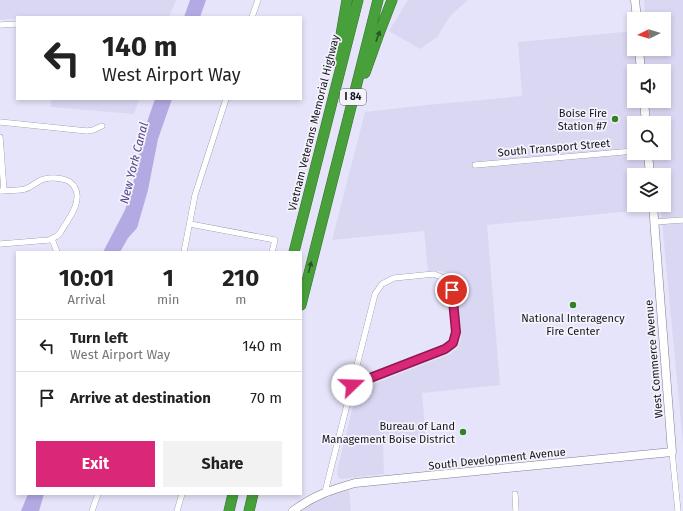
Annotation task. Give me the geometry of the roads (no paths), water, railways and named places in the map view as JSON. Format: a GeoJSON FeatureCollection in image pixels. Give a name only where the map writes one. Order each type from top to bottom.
{"type":"FeatureCollection","features":[{"type":"Feature","properties":{"kind":"highway"},"geometry":{"type":"LineString","coordinates":[[294,249],[348,0]]}},
{"type":"Feature","properties":{"kind":"highway","name":"Vietnam Veterans Memorial Highway"},"geometry":{"type":"LineString","coordinates":[[294,249],[358,0]]}},
{"type":"Feature","properties":{"kind":"highway","name":"I 84"},"geometry":{"type":"LineString","coordinates":[[302,301],[328,193],[378,0]]}},
{"type":"Feature","properties":{"kind":"highway"},"geometry":{"type":"LineString","coordinates":[[328,193],[368,65],[392,0]]}},
{"type":"Feature","properties":{"kind":"highway"},"geometry":{"type":"LineString","coordinates":[[229,511],[233,495]]}},
{"type":"Feature","properties":{"kind":"highway"},"geometry":{"type":"LineString","coordinates":[[249,511],[253,495]]}},
{"type":"Feature","properties":{"kind":"street"},"geometry":{"type":"LineString","coordinates":[[252,16],[258,0]]}},
{"type":"Feature","properties":{"kind":"street"},"geometry":{"type":"LineString","coordinates":[[635,0],[636,12]]}},
{"type":"Feature","properties":{"kind":"street"},"geometry":{"type":"LineString","coordinates":[[0,25],[16,24]]}},
{"type":"Feature","properties":{"kind":"street"},"geometry":{"type":"LineString","coordinates":[[184,251],[195,195],[226,100]]}},
{"type":"Feature","properties":{"kind":"street"},"geometry":{"type":"LineString","coordinates":[[0,122],[87,131],[102,126]]}},
{"type":"Feature","properties":{"kind":"street"},"geometry":{"type":"LineString","coordinates":[[0,137],[2,191],[24,189],[49,178],[66,180],[74,187],[78,196],[76,205],[60,233],[52,239],[0,244]]}},
{"type":"Feature","properties":{"kind":"street","name":"South Transport Street"},"geometry":{"type":"LineString","coordinates":[[475,165],[627,152]]}},
{"type":"Feature","properties":{"kind":"street","name":"West Commerce Avenue"},"geometry":{"type":"LineString","coordinates":[[653,212],[678,511]]}},
{"type":"Feature","properties":{"kind":"street"},"geometry":{"type":"LineString","coordinates":[[654,222],[683,220]]}},
{"type":"Feature","properties":{"kind":"street"},"geometry":{"type":"LineString","coordinates":[[190,224],[275,240],[272,251]]}},
{"type":"Feature","properties":{"kind":"street"},"geometry":{"type":"LineString","coordinates":[[52,239],[57,251]]}},
{"type":"Feature","properties":{"kind":"street"},"geometry":{"type":"LineString","coordinates":[[325,492],[352,385],[375,294],[382,284],[394,278],[434,274],[446,279],[452,290],[456,332],[453,343],[445,349],[352,385]]}},
{"type":"Feature","properties":{"kind":"street","name":"South Development Avenue"},"geometry":{"type":"LineString","coordinates":[[294,511],[311,498],[355,483],[672,452]]}},
{"type":"Feature","properties":{"kind":"street"},"geometry":{"type":"LineString","coordinates":[[514,494],[516,511]]}},
{"type":"Feature","properties":{"kind":"street"},"geometry":{"type":"LineString","coordinates":[[92,511],[98,495]]}},
{"type":"Feature","properties":{"kind":"street"},"geometry":{"type":"LineString","coordinates":[[177,511],[182,495]]}},
{"type":"Feature","properties":{"kind":"place","name":"Boise Fire Station #7"},"geometry":{"type":"Point","coordinates":[615,119]}},
{"type":"Feature","properties":{"kind":"place","name":"National Interagency Fire Center"},"geometry":{"type":"Point","coordinates":[573,305]}},
{"type":"Feature","properties":{"kind":"place","name":"Bureau of Land Management Boise District"},"geometry":{"type":"Point","coordinates":[463,432]}},
{"type":"Feature","properties":{"kind":"water label","name":"New York Canal"},"geometry":{"type":"Point","coordinates":[134,163]}}]}
